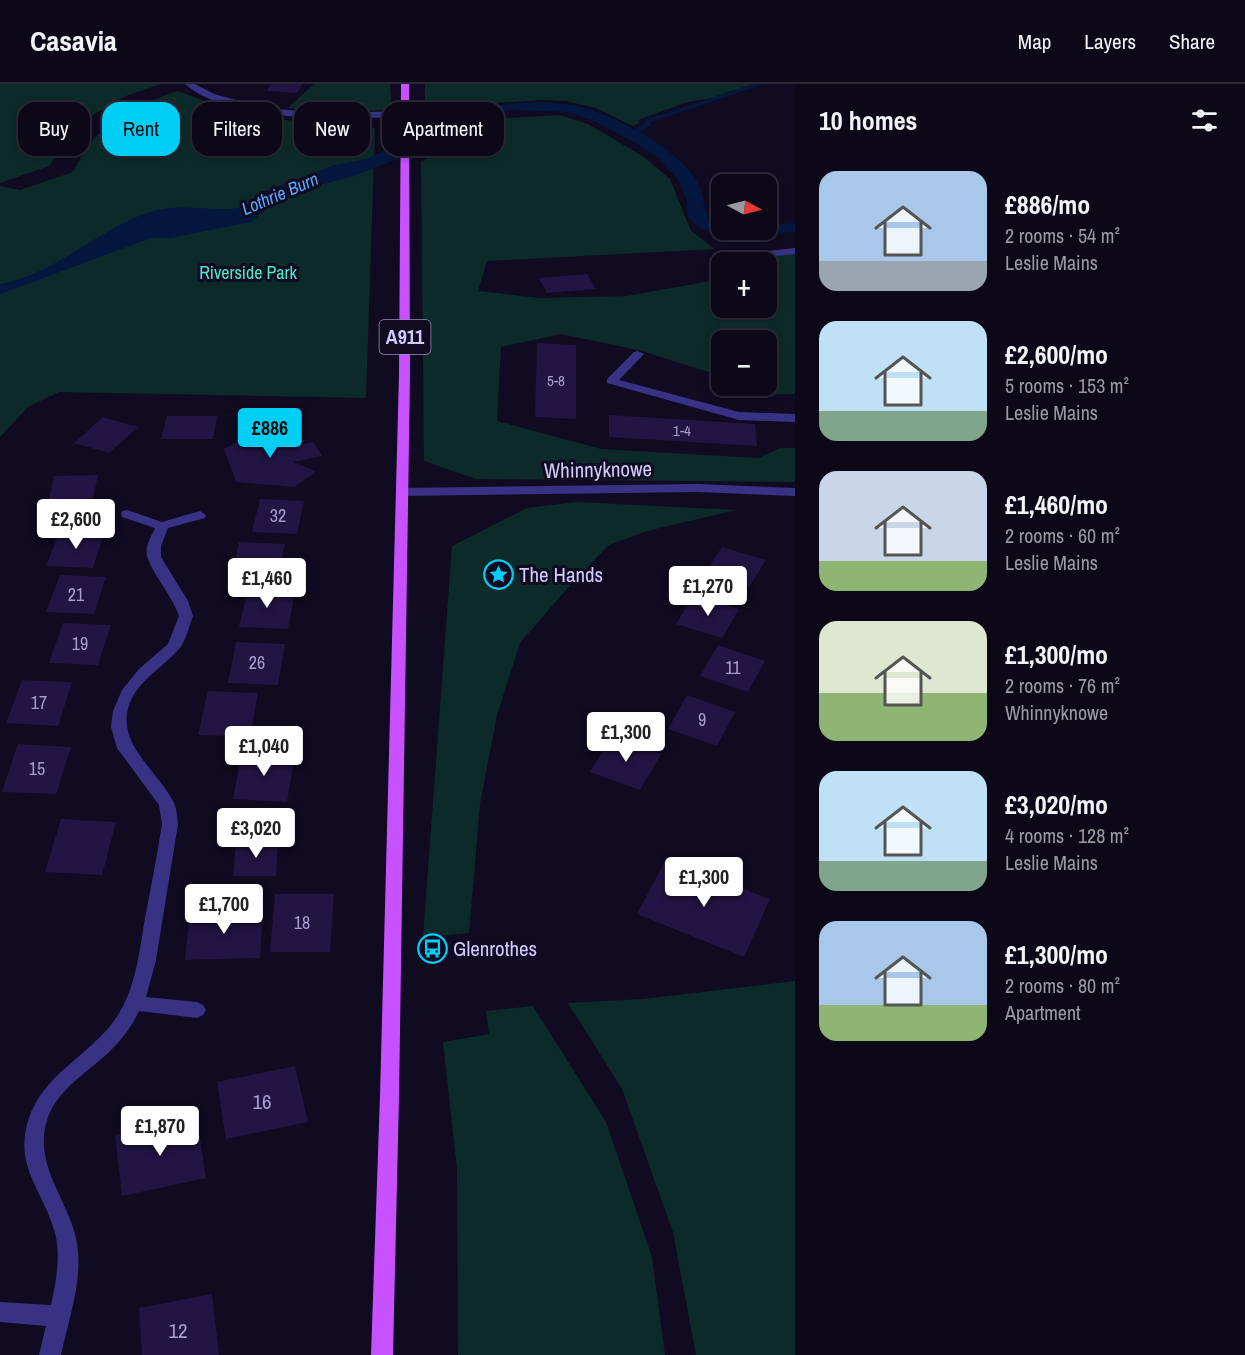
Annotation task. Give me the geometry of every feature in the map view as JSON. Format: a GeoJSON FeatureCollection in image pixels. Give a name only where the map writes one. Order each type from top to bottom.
{"type":"FeatureCollection","features":[{"type":"Feature","properties":{"kind":"main road","name":"A911"},"geometry":{"type":"LineString","coordinates":[[405,84],[406,102]]}},
{"type":"Feature","properties":{"kind":"main road","name":"A911"},"geometry":{"type":"LineString","coordinates":[[382,1355],[388,1204],[407,156]]}},
{"type":"Feature","properties":{"kind":"street"},"geometry":{"type":"LineString","coordinates":[[189,84],[233,104],[258,109],[333,116],[382,115]]}},
{"type":"Feature","properties":{"kind":"street"},"geometry":{"type":"LineString","coordinates":[[777,253],[795,251]]}},
{"type":"Feature","properties":{"kind":"street"},"geometry":{"type":"LineString","coordinates":[[638,354],[611,381],[739,416],[795,418]]}},
{"type":"Feature","properties":{"kind":"street","name":"Whinnyknowe"},"geometry":{"type":"LineString","coordinates":[[402,492],[698,488],[795,492]]}},
{"type":"Feature","properties":{"kind":"street"},"geometry":{"type":"LineString","coordinates":[[127,514],[162,525],[200,515]]}},
{"type":"Feature","properties":{"kind":"street"},"geometry":{"type":"LineString","coordinates":[[50,1355],[66,1281],[68,1251],[58,1212],[37,1174],[31,1146],[38,1118],[54,1089],[120,1028],[136,1003],[146,967],[170,824],[167,804],[125,748],[119,727],[120,711],[127,694],[144,672],[174,646],[186,616],[181,601],[154,557],[154,546],[162,525]]}},
{"type":"Feature","properties":{"kind":"street"},"geometry":{"type":"LineString","coordinates":[[136,1003],[197,1010]]}},
{"type":"Feature","properties":{"kind":"street"},"geometry":{"type":"LineString","coordinates":[[0,1312],[58,1316]]}},
{"type":"Feature","properties":{"kind":"green space"},"geometry":{"type":"Polygon","coordinates":[[[0,84],[161,84],[128,95],[116,102],[102,102],[102,110],[90,117],[90,102],[18,102],[18,156],[56,156],[49,166],[0,183],[0,84]]]}},
{"type":"Feature","properties":{"kind":"green space"},"geometry":{"type":"Polygon","coordinates":[[[314,84],[390,84],[391,102],[382,102],[382,110],[370,111],[370,102],[294,102],[314,84]]]}},
{"type":"Feature","properties":{"kind":"green space"},"geometry":{"type":"Polygon","coordinates":[[[425,84],[753,84],[708,99],[688,102],[640,119],[639,123],[633,126],[596,108],[566,101],[425,102],[425,84]]]}},
{"type":"Feature","properties":{"kind":"green space","name":"Riverside Park"},"geometry":{"type":"Polygon","coordinates":[[[177,91],[208,102],[192,102],[192,156],[282,156],[282,120],[294,121],[294,156],[370,156],[370,128],[375,128],[366,398],[59,392],[28,407],[0,437],[0,186],[20,190],[73,172],[83,156],[90,156],[90,144],[102,131],[102,156],[180,156],[180,102],[148,102],[177,91]]]}},
{"type":"Feature","properties":{"kind":"green space"},"geometry":{"type":"Polygon","coordinates":[[[560,115],[588,124],[644,157],[670,179],[691,231],[715,249],[487,261],[478,291],[540,298],[627,296],[711,281],[711,318],[777,318],[777,253],[795,251],[795,394],[777,394],[777,330],[711,330],[711,373],[642,351],[561,334],[501,347],[497,421],[601,449],[758,458],[781,448],[795,448],[795,482],[476,479],[424,461],[421,161],[434,156],[504,156],[504,118],[560,115]]]}},
{"type":"Feature","properties":{"kind":"green space"},"geometry":{"type":"Polygon","coordinates":[[[577,502],[736,510],[647,531],[609,545],[572,583],[520,643],[497,715],[480,804],[469,933],[423,937],[452,546],[527,508],[577,502]]]}},
{"type":"Feature","properties":{"kind":"green space"},"geometry":{"type":"Polygon","coordinates":[[[795,981],[795,1355],[696,1355],[673,1232],[622,1089],[568,1003],[643,999],[795,981]]]}},
{"type":"Feature","properties":{"kind":"green space"},"geometry":{"type":"Polygon","coordinates":[[[533,1006],[606,1122],[652,1257],[665,1355],[458,1355],[457,1169],[443,1042],[489,1034],[486,1011],[533,1006]]]}},
{"type":"Feature","properties":{"kind":"water"},"geometry":{"type":"Polygon","coordinates":[[[541,102],[573,105],[618,121],[648,137],[675,157],[695,178],[708,218],[711,219],[711,232],[699,227],[688,217],[686,198],[678,180],[660,159],[632,141],[592,120],[569,112],[504,111],[504,105],[541,102]]]}},
{"type":"Feature","properties":{"kind":"water","name":"Lothrie Burn"},"geometry":{"type":"Polygon","coordinates":[[[382,152],[382,156],[405,156],[354,176],[283,195],[251,222],[171,238],[151,238],[0,294],[0,284],[39,271],[110,230],[147,213],[167,208],[239,208],[256,203],[258,194],[335,165],[366,159],[382,152]]]}},
{"type":"Feature","properties":{"kind":"water"},"geometry":{"type":"Polygon","coordinates":[[[795,223],[795,231],[777,234],[777,224],[795,223]]]}},
{"type":"Feature","properties":{"kind":"building"},"geometry":{"type":"Polygon","coordinates":[[[271,84],[302,84],[297,93],[267,91],[271,84]]]}},
{"type":"Feature","properties":{"kind":"building"},"geometry":{"type":"Polygon","coordinates":[[[587,274],[596,289],[547,293],[539,278],[587,274]]]}},
{"type":"Feature","properties":{"kind":"building"},"geometry":{"type":"Polygon","coordinates":[[[537,343],[576,345],[576,419],[535,417],[537,343]]]}},
{"type":"Feature","properties":{"kind":"building"},"geometry":{"type":"Polygon","coordinates":[[[609,415],[755,424],[757,446],[609,437],[609,415]]]}},
{"type":"Feature","properties":{"kind":"building"},"geometry":{"type":"Polygon","coordinates":[[[167,416],[217,416],[213,439],[161,439],[167,416]]]}},
{"type":"Feature","properties":{"kind":"building"},"geometry":{"type":"Polygon","coordinates":[[[103,417],[138,427],[109,453],[74,443],[103,417]]]}},
{"type":"Feature","properties":{"kind":"building"},"geometry":{"type":"Polygon","coordinates":[[[266,426],[291,432],[287,447],[313,442],[322,456],[293,462],[316,471],[295,487],[236,482],[224,449],[266,426]]]}},
{"type":"Feature","properties":{"kind":"building"},"geometry":{"type":"Polygon","coordinates":[[[98,475],[91,507],[47,508],[54,476],[98,475]]]}},
{"type":"Feature","properties":{"kind":"building"},"geometry":{"type":"Polygon","coordinates":[[[260,499],[304,501],[297,534],[252,532],[260,499]]]}},
{"type":"Feature","properties":{"kind":"building"},"geometry":{"type":"Polygon","coordinates":[[[60,531],[104,533],[93,568],[46,566],[60,531]]]}},
{"type":"Feature","properties":{"kind":"building"},"geometry":{"type":"Polygon","coordinates":[[[239,542],[285,544],[277,579],[231,577],[239,542]]]}},
{"type":"Feature","properties":{"kind":"building"},"geometry":{"type":"Polygon","coordinates":[[[722,547],[766,560],[749,587],[705,573],[722,547]]]}},
{"type":"Feature","properties":{"kind":"building"},"geometry":{"type":"Polygon","coordinates":[[[60,575],[106,577],[94,614],[46,612],[60,575]]]}},
{"type":"Feature","properties":{"kind":"building"},"geometry":{"type":"Polygon","coordinates":[[[248,589],[295,591],[288,629],[239,627],[248,589]]]}},
{"type":"Feature","properties":{"kind":"building"},"geometry":{"type":"Polygon","coordinates":[[[694,595],[739,609],[722,638],[676,624],[694,595]]]}},
{"type":"Feature","properties":{"kind":"building"},"geometry":{"type":"Polygon","coordinates":[[[63,623],[111,625],[98,665],[49,663],[63,623]]]}},
{"type":"Feature","properties":{"kind":"building"},"geometry":{"type":"Polygon","coordinates":[[[236,642],[285,644],[278,685],[228,683],[236,642]]]}},
{"type":"Feature","properties":{"kind":"building"},"geometry":{"type":"Polygon","coordinates":[[[718,645],[765,661],[748,692],[700,676],[718,645]]]}},
{"type":"Feature","properties":{"kind":"building"},"geometry":{"type":"Polygon","coordinates":[[[22,680],[72,682],[58,726],[6,723],[22,680]]]}},
{"type":"Feature","properties":{"kind":"building"},"geometry":{"type":"Polygon","coordinates":[[[208,691],[258,693],[250,737],[198,735],[208,691]]]}},
{"type":"Feature","properties":{"kind":"building"},"geometry":{"type":"Polygon","coordinates":[[[687,695],[735,712],[717,746],[668,729],[687,695]]]}},
{"type":"Feature","properties":{"kind":"building"},"geometry":{"type":"Polygon","coordinates":[[[612,737],[661,754],[640,790],[590,772],[612,737]]]}},
{"type":"Feature","properties":{"kind":"building"},"geometry":{"type":"Polygon","coordinates":[[[18,744],[71,747],[56,794],[2,792],[18,744]]]}},
{"type":"Feature","properties":{"kind":"building"},"geometry":{"type":"Polygon","coordinates":[[[242,751],[295,754],[287,802],[233,799],[242,751]]]}},
{"type":"Feature","properties":{"kind":"building"},"geometry":{"type":"Polygon","coordinates":[[[61,819],[116,822],[102,875],[45,872],[61,819]]]}},
{"type":"Feature","properties":{"kind":"building"},"geometry":{"type":"Polygon","coordinates":[[[236,841],[278,841],[276,876],[233,876],[236,841]]]}},
{"type":"Feature","properties":{"kind":"building"},"geometry":{"type":"Polygon","coordinates":[[[666,859],[770,899],[744,957],[637,914],[666,859]]]}},
{"type":"Feature","properties":{"kind":"building"},"geometry":{"type":"Polygon","coordinates":[[[275,894],[334,894],[330,952],[270,952],[275,894]]]}},
{"type":"Feature","properties":{"kind":"building"},"geometry":{"type":"Polygon","coordinates":[[[263,910],[260,958],[185,960],[190,912],[263,910]]]}},
{"type":"Feature","properties":{"kind":"building"},"geometry":{"type":"Polygon","coordinates":[[[295,1066],[308,1122],[226,1139],[217,1082],[295,1066]]]}},
{"type":"Feature","properties":{"kind":"building"},"geometry":{"type":"Polygon","coordinates":[[[197,1118],[206,1178],[122,1196],[115,1135],[197,1118]]]}},
{"type":"Feature","properties":{"kind":"building"},"geometry":{"type":"Polygon","coordinates":[[[212,1294],[219,1355],[142,1355],[139,1308],[212,1294]]]}},
{"type":"Feature","properties":{"kind":"waterway"},"geometry":{"type":"LineString","coordinates":[[630,134],[648,125],[647,121],[761,84]]}},
{"type":"Feature","properties":{"kind":"place","name":"The Hands"},"geometry":{"type":"Point","coordinates":[498,575]}},
{"type":"Feature","properties":{"kind":"place","name":"Glenrothes"},"geometry":{"type":"Point","coordinates":[432,949]}}]}
